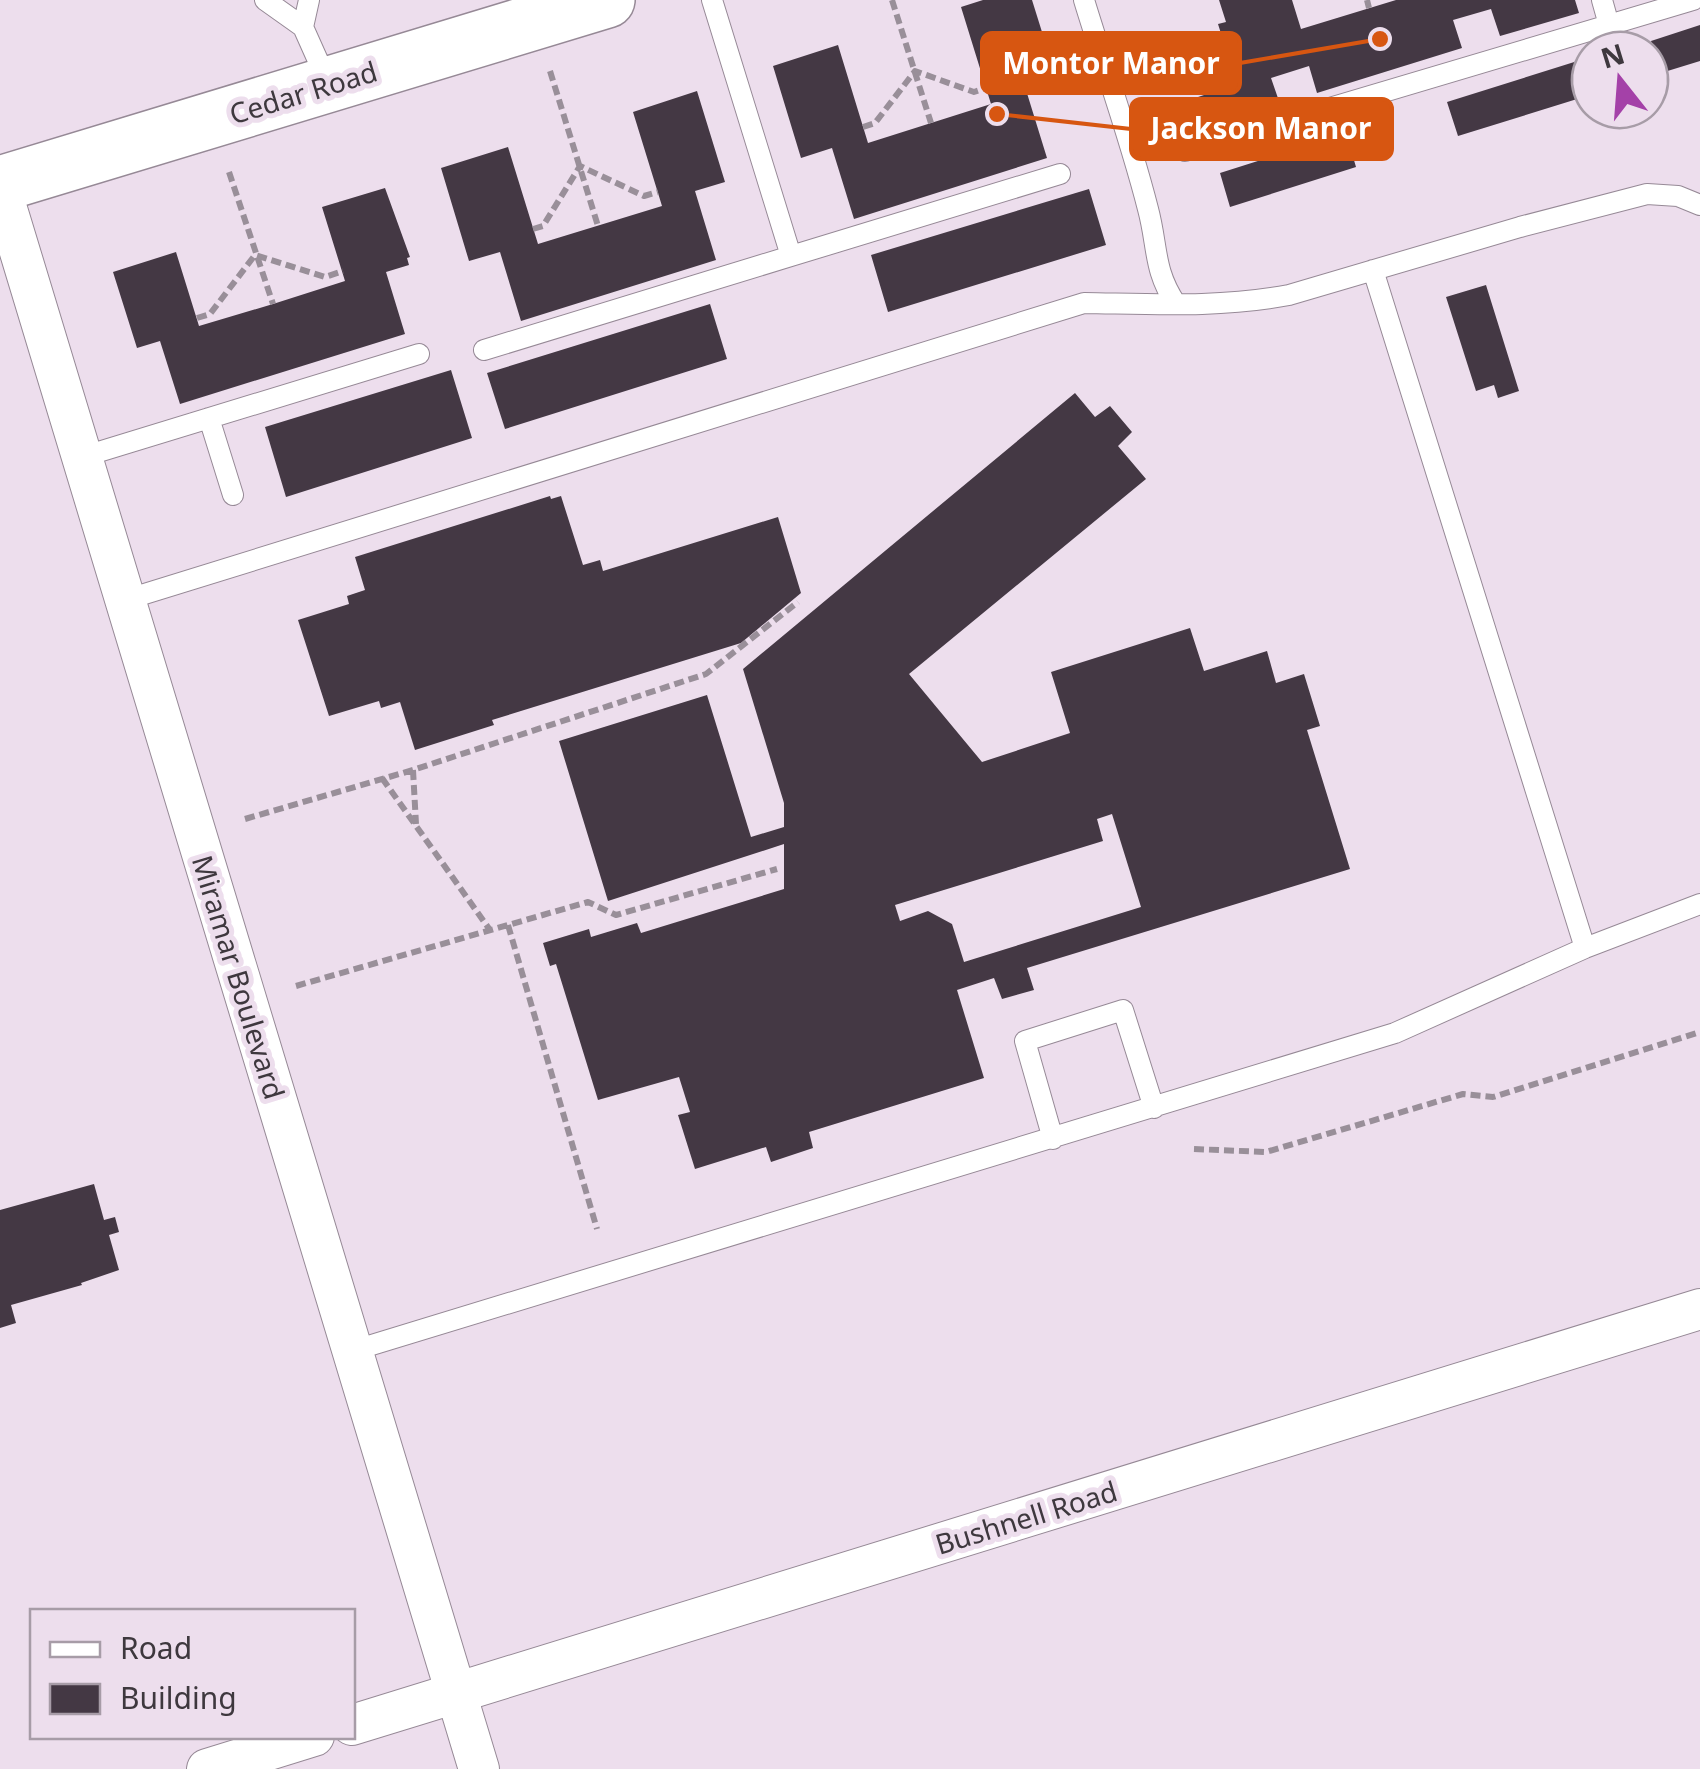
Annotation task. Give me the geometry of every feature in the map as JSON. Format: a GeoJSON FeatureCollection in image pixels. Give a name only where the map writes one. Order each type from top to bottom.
{"type":"FeatureCollection","features":[{"type":"Feature","properties":{"kind":"main road","name":"Cedar Road"},"geometry":{"type":"LineString","coordinates":[[0,185],[328,84],[540,31],[606,0]]}},
{"type":"Feature","properties":{"kind":"street","name":"Miramar Boulevard"},"geometry":{"type":"LineString","coordinates":[[0,185],[479,1769]]}},
{"type":"Feature","properties":{"kind":"street","name":"Bushnell Road"},"geometry":{"type":"LineString","coordinates":[[355,1723],[1700,1309]]}},
{"type":"Feature","properties":{"kind":"street"},"geometry":{"type":"LineString","coordinates":[[207,1769],[304,1739]]}},
{"type":"Feature","properties":{"kind":"lane"},"geometry":{"type":"LineString","coordinates":[[265,0],[303,27],[328,84]]}},
{"type":"Feature","properties":{"kind":"lane"},"geometry":{"type":"LineString","coordinates":[[303,27],[309,0]]}},
{"type":"Feature","properties":{"kind":"lane"},"geometry":{"type":"LineString","coordinates":[[712,0],[791,256]]}},
{"type":"Feature","properties":{"kind":"lane"},"geometry":{"type":"LineString","coordinates":[[1084,0],[1150,212],[1161,282],[1176,304]]}},
{"type":"Feature","properties":{"kind":"lane"},"geometry":{"type":"LineString","coordinates":[[1602,0],[1609,25]]}},
{"type":"Feature","properties":{"kind":"lane"},"geometry":{"type":"LineString","coordinates":[[1186,150],[1693,0]]}},
{"type":"Feature","properties":{"kind":"lane"},"geometry":{"type":"LineString","coordinates":[[484,350],[1060,174]]}},
{"type":"Feature","properties":{"kind":"lane"},"geometry":{"type":"LineString","coordinates":[[126,600],[1084,303],[1253,302],[1647,194],[1678,196],[1700,205]]}},
{"type":"Feature","properties":{"kind":"lane"},"geometry":{"type":"LineString","coordinates":[[1373,270],[1586,948]]}},
{"type":"Feature","properties":{"kind":"lane"},"geometry":{"type":"LineString","coordinates":[[82,457],[419,354]]}},
{"type":"Feature","properties":{"kind":"lane"},"geometry":{"type":"LineString","coordinates":[[210,418],[233,495]]}},
{"type":"Feature","properties":{"kind":"lane"},"geometry":{"type":"LineString","coordinates":[[352,1351],[1396,1034],[1586,948],[1700,904]]}},
{"type":"Feature","properties":{"kind":"lane"},"geometry":{"type":"LineString","coordinates":[[1053,1139],[1024,1041],[1123,1010],[1154,1108]]}},
{"type":"Feature","properties":{"kind":"path"},"geometry":{"type":"LineString","coordinates":[[892,0],[931,123]]}},
{"type":"Feature","properties":{"kind":"path"},"geometry":{"type":"LineString","coordinates":[[540,31],[598,226]]}},
{"type":"Feature","properties":{"kind":"path"},"geometry":{"type":"LineString","coordinates":[[915,71],[974,92],[986,88]]}},
{"type":"Feature","properties":{"kind":"path"},"geometry":{"type":"LineString","coordinates":[[863,127],[875,123],[915,71]]}},
{"type":"Feature","properties":{"kind":"path"},"geometry":{"type":"LineString","coordinates":[[580,166],[644,196],[658,192]]}},
{"type":"Feature","properties":{"kind":"path"},"geometry":{"type":"LineString","coordinates":[[534,229],[543,226],[580,166]]}},
{"type":"Feature","properties":{"kind":"path"},"geometry":{"type":"LineString","coordinates":[[229,172],[273,304]]}},
{"type":"Feature","properties":{"kind":"path"},"geometry":{"type":"LineString","coordinates":[[256,255],[325,277],[342,272]]}},
{"type":"Feature","properties":{"kind":"path"},"geometry":{"type":"LineString","coordinates":[[197,318],[210,314],[256,255]]}},
{"type":"Feature","properties":{"kind":"path"},"geometry":{"type":"LineString","coordinates":[[246,820],[706,674],[798,602]]}},
{"type":"Feature","properties":{"kind":"path"},"geometry":{"type":"LineString","coordinates":[[413,770],[416,826]]}},
{"type":"Feature","properties":{"kind":"path"},"geometry":{"type":"LineString","coordinates":[[382,778],[490,930]]}},
{"type":"Feature","properties":{"kind":"path"},"geometry":{"type":"LineString","coordinates":[[296,986],[588,902],[616,916],[777,868]]}},
{"type":"Feature","properties":{"kind":"path"},"geometry":{"type":"LineString","coordinates":[[508,925],[598,1229]]}},
{"type":"Feature","properties":{"kind":"path"},"geometry":{"type":"LineString","coordinates":[[1194,1149],[1266,1152],[1463,1094],[1493,1097],[1700,1032]]}},
{"type":"Feature","properties":{"kind":"building"},"geometry":{"type":"Polygon","coordinates":[[[983,0],[1032,0],[1057,80],[1026,90],[1047,158],[854,219],[832,148],[801,158],[773,66],[838,45],[868,143],[991,104],[961,7],[983,0]]]}},
{"type":"Feature","properties":{"kind":"building"},"geometry":{"type":"Polygon","coordinates":[[[1219,0],[1292,0],[1301,29],[1396,0],[1575,0],[1579,13],[1500,36],[1491,9],[1453,20],[1462,48],[1317,93],[1309,66],[1271,78],[1280,104],[1201,129],[1192,99],[1237,84],[1218,24],[1226,22],[1219,0]]]}},
{"type":"Feature","properties":{"kind":"building"},"geometry":{"type":"Polygon","coordinates":[[[1700,25],[1700,61],[1670,70],[1670,35],[1700,25]]]}},
{"type":"Feature","properties":{"kind":"building"},"geometry":{"type":"Polygon","coordinates":[[[1570,63],[1570,101],[1458,136],[1447,102],[1570,63]]]}},
{"type":"Feature","properties":{"kind":"building"},"geometry":{"type":"Polygon","coordinates":[[[697,91],[725,182],[695,191],[716,260],[521,321],[500,252],[469,261],[441,168],[508,147],[538,244],[662,206],[633,112],[697,91]]]}},
{"type":"Feature","properties":{"kind":"building"},"geometry":{"type":"Polygon","coordinates":[[[1346,133],[1356,167],[1230,207],[1220,173],[1346,133]]]}},
{"type":"Feature","properties":{"kind":"building"},"geometry":{"type":"Polygon","coordinates":[[[385,188],[410,257],[409,265],[386,272],[405,334],[180,404],[160,341],[137,348],[113,272],[176,252],[199,326],[273,304],[345,281],[322,207],[385,188]]]}},
{"type":"Feature","properties":{"kind":"building"},"geometry":{"type":"Polygon","coordinates":[[[1089,189],[1106,245],[888,312],[871,255],[1089,189]]]}},
{"type":"Feature","properties":{"kind":"building"},"geometry":{"type":"Polygon","coordinates":[[[1486,285],[1519,391],[1498,398],[1494,385],[1476,391],[1446,297],[1486,285]]]}},
{"type":"Feature","properties":{"kind":"building"},"geometry":{"type":"Polygon","coordinates":[[[710,304],[727,359],[505,429],[487,373],[710,304]]]}},
{"type":"Feature","properties":{"kind":"building"},"geometry":{"type":"Polygon","coordinates":[[[451,370],[472,438],[286,497],[265,427],[451,370]]]}},
{"type":"Feature","properties":{"kind":"building"},"geometry":{"type":"Polygon","coordinates":[[[1075,393],[1095,417],[1110,406],[1132,432],[1118,446],[1146,479],[909,674],[982,762],[1070,733],[1051,672],[1190,628],[1204,671],[1267,651],[1276,683],[1304,674],[1320,726],[1307,730],[1350,869],[1027,968],[1034,990],[1002,999],[994,978],[957,990],[984,1078],[809,1132],[813,1148],[771,1162],[766,1147],[695,1169],[678,1115],[690,1112],[679,1077],[598,1100],[556,964],[550,966],[543,943],[589,929],[591,937],[637,923],[641,933],[784,889],[784,844],[608,901],[559,741],[707,695],[751,837],[784,827],[784,803],[743,669],[1075,393]],[[1112,814],[1097,819],[1103,841],[895,905],[900,921],[928,911],[952,924],[964,962],[1141,907],[1112,814]]]}},
{"type":"Feature","properties":{"kind":"building"},"geometry":{"type":"Polygon","coordinates":[[[550,496],[561,496],[583,565],[600,560],[603,571],[778,517],[801,593],[741,643],[492,720],[494,725],[415,750],[400,702],[381,708],[379,701],[329,716],[298,620],[349,604],[347,596],[365,590],[355,557],[550,496]]]}},
{"type":"Feature","properties":{"kind":"building"},"geometry":{"type":"Polygon","coordinates":[[[94,1184],[104,1220],[115,1217],[119,1232],[109,1235],[119,1270],[11,1305],[16,1323],[0,1328],[0,1210],[94,1184]]]}},
{"type":"Feature","properties":{"kind":"place","name":"Montor Manor"},"geometry":{"type":"Point","coordinates":[1380,39]}},
{"type":"Feature","properties":{"kind":"place","name":"Jackson Manor"},"geometry":{"type":"Point","coordinates":[997,114]}}]}
